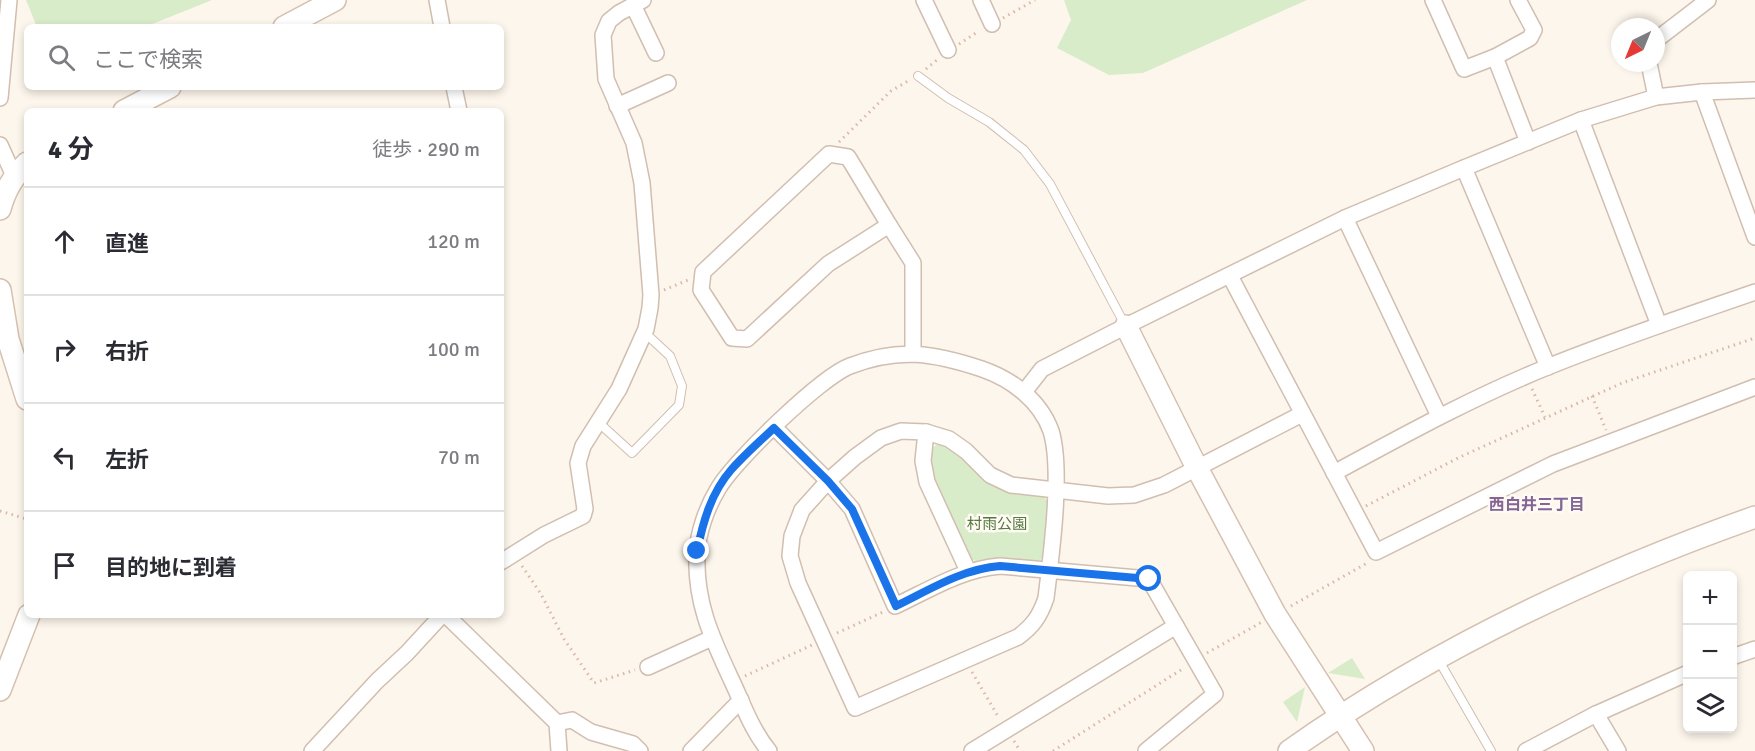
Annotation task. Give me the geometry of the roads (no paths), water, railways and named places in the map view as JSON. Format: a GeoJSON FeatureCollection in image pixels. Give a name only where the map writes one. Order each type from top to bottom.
{"type":"FeatureCollection","features":[{"type":"Feature","properties":{"kind":"street"},"geometry":{"type":"LineString","coordinates":[[0,98],[9,0]]}},
{"type":"Feature","properties":{"kind":"street"},"geometry":{"type":"LineString","coordinates":[[290,24],[335,0]]}},
{"type":"Feature","properties":{"kind":"street"},"geometry":{"type":"LineString","coordinates":[[437,0],[441,24]]}},
{"type":"Feature","properties":{"kind":"street"},"geometry":{"type":"LineString","coordinates":[[924,0],[948,50]]}},
{"type":"Feature","properties":{"kind":"street"},"geometry":{"type":"LineString","coordinates":[[981,0],[992,24]]}},
{"type":"Feature","properties":{"kind":"street"},"geometry":{"type":"LineString","coordinates":[[1433,0],[1464,69],[1495,57],[1530,38],[1534,30],[1518,0]]}},
{"type":"Feature","properties":{"kind":"street"},"geometry":{"type":"LineString","coordinates":[[1665,33],[1708,0]]}},
{"type":"Feature","properties":{"kind":"street"},"geometry":{"type":"LineString","coordinates":[[507,557],[583,516],[585,509],[578,463],[583,446],[620,389],[644,332],[651,295],[642,183],[634,143],[606,79],[603,35],[609,21],[638,3],[656,53]]}},
{"type":"Feature","properties":{"kind":"street"},"geometry":{"type":"LineString","coordinates":[[1495,57],[1528,142]]}},
{"type":"Feature","properties":{"kind":"street"},"geometry":{"type":"LineString","coordinates":[[1651,72],[1656,97]]}},
{"type":"Feature","properties":{"kind":"street"},"geometry":{"type":"LineString","coordinates":[[617,106],[669,83]]}},
{"type":"Feature","properties":{"kind":"street"},"geometry":{"type":"LineString","coordinates":[[130,108],[164,90]]}},
{"type":"Feature","properties":{"kind":"street"},"geometry":{"type":"LineString","coordinates":[[455,90],[458,108]]}},
{"type":"Feature","properties":{"kind":"street"},"geometry":{"type":"LineString","coordinates":[[1024,392],[1042,369],[1126,326],[1346,218],[1464,168],[1581,120],[1656,97],[1755,90]]}},
{"type":"Feature","properties":{"kind":"street"},"geometry":{"type":"LineString","coordinates":[[1702,92],[1755,237]]}},
{"type":"Feature","properties":{"kind":"street"},"geometry":{"type":"LineString","coordinates":[[1581,120],[1659,325]]}},
{"type":"Feature","properties":{"kind":"street"},"geometry":{"type":"LineString","coordinates":[[0,145],[21,170],[4,195],[0,209]]}},
{"type":"Feature","properties":{"kind":"street"},"geometry":{"type":"LineString","coordinates":[[889,225],[828,264],[747,339],[732,338],[701,290],[703,272],[829,154],[848,157],[913,263],[913,352]]}},
{"type":"Feature","properties":{"kind":"street"},"geometry":{"type":"LineString","coordinates":[[1464,168],[1548,367]]}},
{"type":"Feature","properties":{"kind":"street"},"geometry":{"type":"LineString","coordinates":[[1346,218],[1439,416]]}},
{"type":"Feature","properties":{"kind":"street"},"geometry":{"type":"LineString","coordinates":[[1230,276],[1376,552],[1553,464],[1755,387]]}},
{"type":"Feature","properties":{"kind":"street"},"geometry":{"type":"LineString","coordinates":[[0,290],[4,339],[24,391]]}},
{"type":"Feature","properties":{"kind":"street"},"geometry":{"type":"LineString","coordinates":[[1334,473],[1439,416],[1527,376],[1659,325],[1755,292]]}},
{"type":"Feature","properties":{"kind":"street"},"geometry":{"type":"LineString","coordinates":[[1126,326],[1197,468],[1275,614],[1363,751]]}},
{"type":"Feature","properties":{"kind":"street"},"geometry":{"type":"LineString","coordinates":[[769,751],[756,735],[712,638],[701,606],[697,577],[697,551],[701,531],[714,497],[731,470],[820,384],[848,366],[881,357],[913,352],[953,359],[993,373],[1024,392],[1038,409],[1050,430],[1054,450],[1056,489],[1046,598],[1041,615],[1030,628],[1018,637],[855,708],[798,583],[790,556],[792,536],[802,510],[828,481],[881,438],[901,431],[926,432],[949,439],[966,451],[990,475],[1011,485],[1056,489],[1108,496],[1134,495],[1164,485],[1302,414]]}},
{"type":"Feature","properties":{"kind":"street"},"geometry":{"type":"LineString","coordinates":[[774,428],[828,481],[852,509],[896,606],[968,571],[1000,566],[1149,579],[1215,694],[1146,751]]}},
{"type":"Feature","properties":{"kind":"street"},"geometry":{"type":"LineString","coordinates":[[926,432],[923,461],[927,482],[968,571]]}},
{"type":"Feature","properties":{"kind":"street"},"geometry":{"type":"LineString","coordinates":[[1289,751],[1340,716],[1438,658],[1524,612],[1683,543],[1755,517]]}},
{"type":"Feature","properties":{"kind":"street"},"geometry":{"type":"LineString","coordinates":[[0,690],[27,618]]}},
{"type":"Feature","properties":{"kind":"street"},"geometry":{"type":"LineString","coordinates":[[312,751],[376,681],[441,618]]}},
{"type":"Feature","properties":{"kind":"street"},"geometry":{"type":"LineString","coordinates":[[447,618],[557,723],[559,751]]}},
{"type":"Feature","properties":{"kind":"street"},"geometry":{"type":"LineString","coordinates":[[972,751],[1176,626]]}},
{"type":"Feature","properties":{"kind":"street"},"geometry":{"type":"LineString","coordinates":[[648,667],[712,638]]}},
{"type":"Feature","properties":{"kind":"street"},"geometry":{"type":"LineString","coordinates":[[1737,655],[1755,650]]}},
{"type":"Feature","properties":{"kind":"street"},"geometry":{"type":"LineString","coordinates":[[1526,751],[1596,714],[1683,675]]}},
{"type":"Feature","properties":{"kind":"street"},"geometry":{"type":"LineString","coordinates":[[691,751],[741,700]]}},
{"type":"Feature","properties":{"kind":"street"},"geometry":{"type":"LineString","coordinates":[[1596,714],[1618,751]]}},
{"type":"Feature","properties":{"kind":"street"},"geometry":{"type":"LineString","coordinates":[[557,723],[572,720],[591,732],[633,744],[640,751]]}},
{"type":"Feature","properties":{"kind":"lane"},"geometry":{"type":"LineString","coordinates":[[918,76],[948,98],[989,122],[1024,150],[1050,184],[1126,326]]}},
{"type":"Feature","properties":{"kind":"lane"},"geometry":{"type":"LineString","coordinates":[[598,422],[632,453],[679,405],[682,386],[670,356],[644,332]]}},
{"type":"Feature","properties":{"kind":"lane"},"geometry":{"type":"LineString","coordinates":[[1438,658],[1491,751]]}},
{"type":"Feature","properties":{"kind":"district","name":"西白井三丁目"},"geometry":{"type":"Point","coordinates":[1537,504]}},
{"type":"Feature","properties":{"kind":"park label","name":"村雨公園"},"geometry":{"type":"Point","coordinates":[997,524]}}]}
